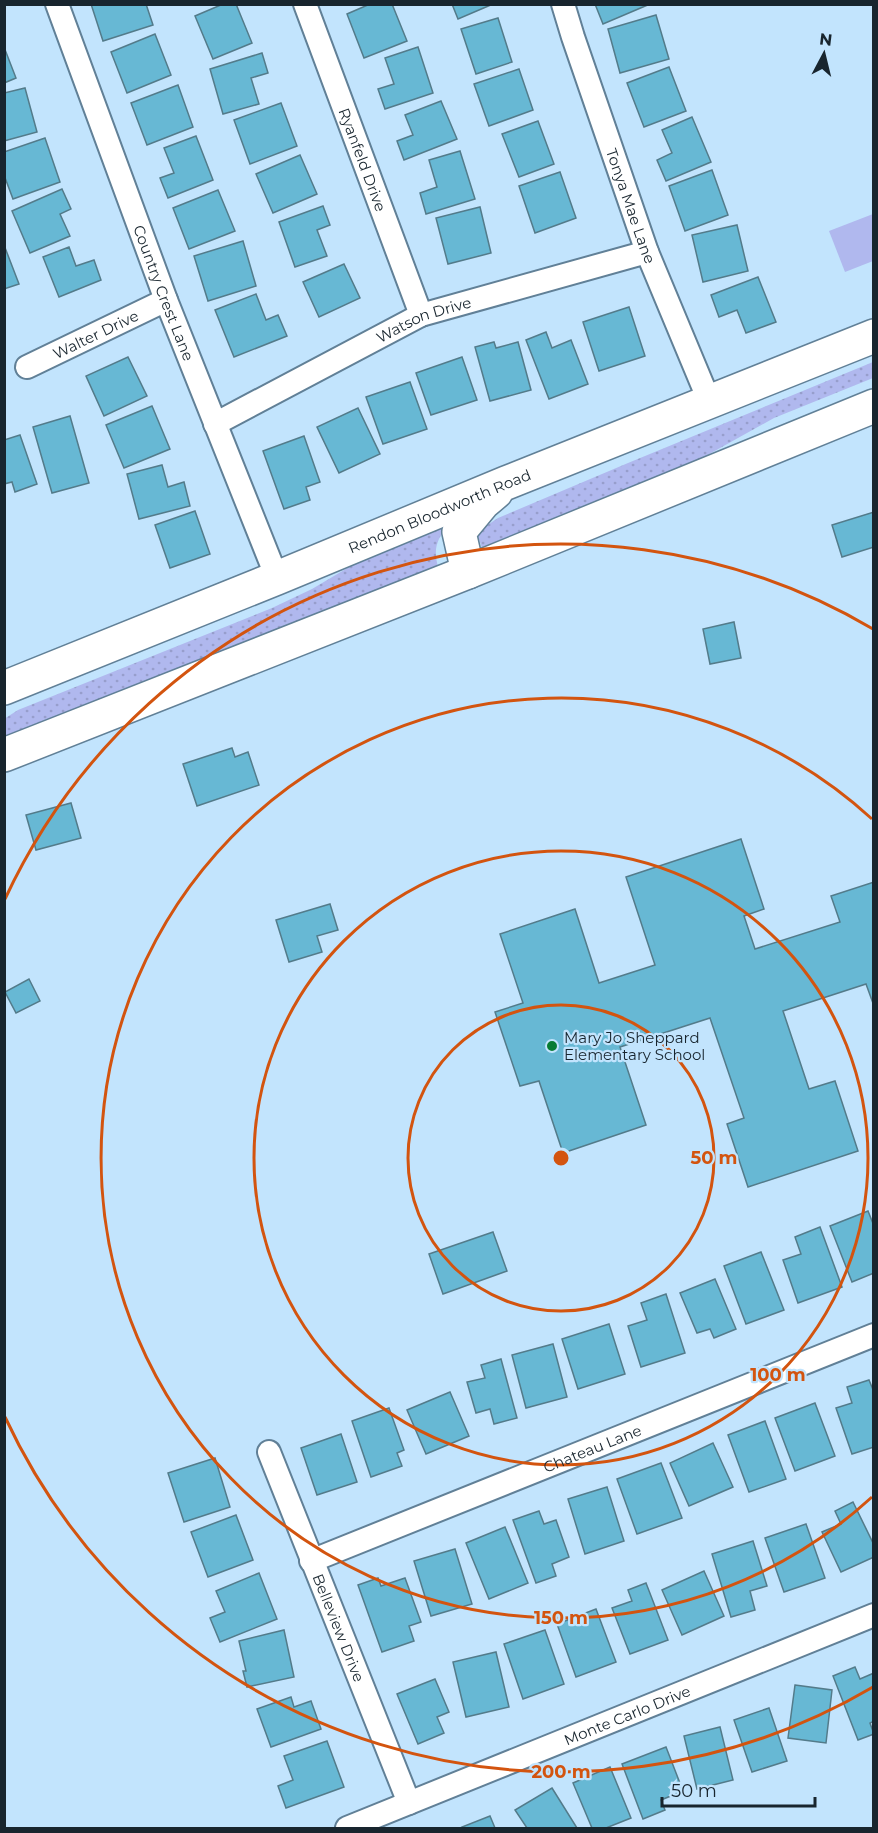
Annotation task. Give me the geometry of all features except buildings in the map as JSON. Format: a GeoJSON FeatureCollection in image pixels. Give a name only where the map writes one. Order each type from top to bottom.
{"type":"FeatureCollection","features":[{"type":"Feature","properties":{"kind":"main road","name":"Rendon Bloodworth Road"},"geometry":{"type":"LineString","coordinates":[[4,688],[873,336]]}},
{"type":"Feature","properties":{"kind":"main road"},"geometry":{"type":"LineString","coordinates":[[4,755],[468,572],[873,406]]}},
{"type":"Feature","properties":{"kind":"main road"},"geometry":{"type":"LineString","coordinates":[[468,572],[459,532],[483,503],[506,483]]}},
{"type":"Feature","properties":{"kind":"street","name":"Country Crest Lane"},"geometry":{"type":"LineString","coordinates":[[57,4],[166,300],[276,578]]}},
{"type":"Feature","properties":{"kind":"street","name":"Ryanfeld Drive"},"geometry":{"type":"LineString","coordinates":[[305,4],[421,315]]}},
{"type":"Feature","properties":{"kind":"street","name":"Tonya Mae Lane"},"geometry":{"type":"LineString","coordinates":[[563,4],[647,252],[710,403]]}},
{"type":"Feature","properties":{"kind":"street","name":"Watson Drive"},"geometry":{"type":"LineString","coordinates":[[215,424],[421,315],[647,252]]}},
{"type":"Feature","properties":{"kind":"street","name":"Walter Drive"},"geometry":{"type":"LineString","coordinates":[[27,367],[166,300]]}},
{"type":"Feature","properties":{"kind":"street","name":"Chateau Lane"},"geometry":{"type":"LineString","coordinates":[[311,1562],[873,1335]]}},
{"type":"Feature","properties":{"kind":"street","name":"Belleview Drive"},"geometry":{"type":"LineString","coordinates":[[269,1452],[311,1562],[410,1803]]}},
{"type":"Feature","properties":{"kind":"street","name":"Monte Carlo Drive"},"geometry":{"type":"LineString","coordinates":[[347,1828],[873,1615]]}},
{"type":"Feature","properties":{"kind":"shaded area"},"geometry":{"type":"Polygon","coordinates":[[[873,214],[873,261],[845,272],[829,231],[873,214]]]}},
{"type":"Feature","properties":{"kind":"shaded area"},"geometry":{"type":"Polygon","coordinates":[[[873,362],[873,378],[774,418],[686,467],[482,548],[478,536],[486,526],[498,518],[873,362]]]}},
{"type":"Feature","properties":{"kind":"shaded area"},"geometry":{"type":"Polygon","coordinates":[[[448,524],[437,544],[438,567],[5,737],[4,719],[18,710],[272,608],[312,589],[366,557],[448,524]]]}},
{"type":"Feature","properties":{"kind":"place","name":"Mary Jo Sheppard Elementary School"},"geometry":{"type":"Point","coordinates":[552,1046]}}]}
